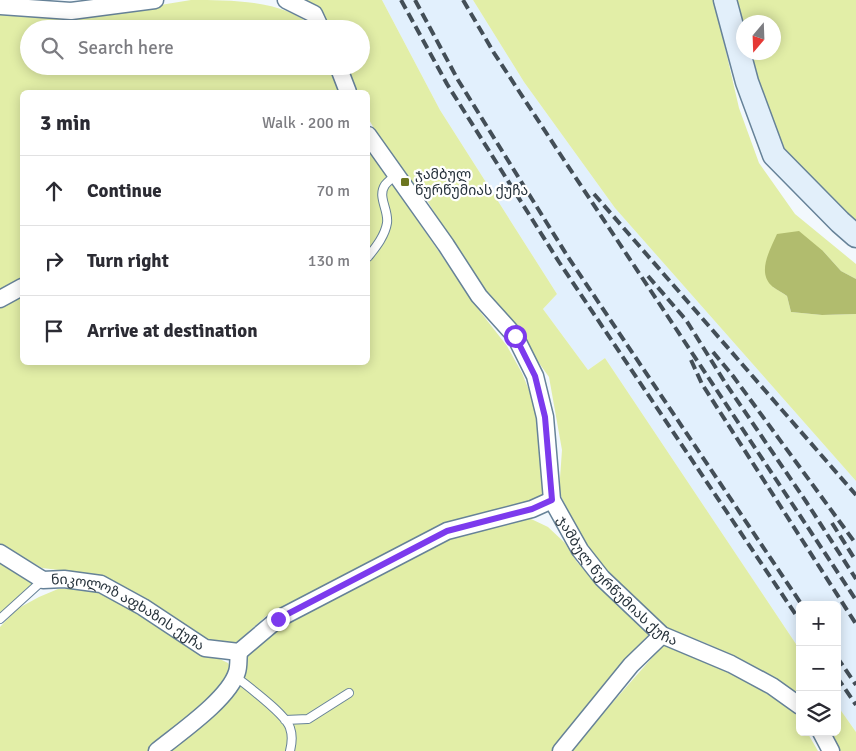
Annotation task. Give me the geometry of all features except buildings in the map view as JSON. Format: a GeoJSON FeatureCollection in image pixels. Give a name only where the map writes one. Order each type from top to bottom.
{"type":"FeatureCollection","features":[{"type":"Feature","properties":{"kind":"main road"},"geometry":{"type":"LineString","coordinates":[[725,0],[747,82],[774,155],[856,236]]}},
{"type":"Feature","properties":{"kind":"street"},"geometry":{"type":"LineString","coordinates":[[0,6],[70,10],[155,0]]}},
{"type":"Feature","properties":{"kind":"street"},"geometry":{"type":"LineString","coordinates":[[286,0],[316,20]]}},
{"type":"Feature","properties":{"kind":"street"},"geometry":{"type":"LineString","coordinates":[[341,75],[347,90]]}},
{"type":"Feature","properties":{"kind":"street","name":"ჯამბულ წურწუმიას ქუჩა"},"geometry":{"type":"LineString","coordinates":[[370,138],[479,296],[515,336],[535,376],[545,417],[552,500],[580,550],[614,589],[662,635],[739,668],[772,686],[796,703]]}},
{"type":"Feature","properties":{"kind":"street"},"geometry":{"type":"LineString","coordinates":[[0,299],[20,288]]}},
{"type":"Feature","properties":{"kind":"street"},"geometry":{"type":"LineString","coordinates":[[157,751],[208,709],[230,687],[237,672],[239,652],[278,619],[447,531],[532,509],[552,500]]}},
{"type":"Feature","properties":{"kind":"street","name":"ნიკოლოზ აფხაზის ქუჩა"},"geometry":{"type":"LineString","coordinates":[[0,553],[43,580],[64,578],[101,584],[143,607],[205,648],[239,652]]}},
{"type":"Feature","properties":{"kind":"street"},"geometry":{"type":"LineString","coordinates":[[560,751],[631,666],[662,635]]}},
{"type":"Feature","properties":{"kind":"street"},"geometry":{"type":"LineString","coordinates":[[823,736],[832,751]]}},
{"type":"Feature","properties":{"kind":"lane"},"geometry":{"type":"LineString","coordinates":[[370,254],[387,224],[386,209],[382,196],[384,186],[396,174]]}},
{"type":"Feature","properties":{"kind":"lane"},"geometry":{"type":"LineString","coordinates":[[0,619],[43,580]]}},
{"type":"Feature","properties":{"kind":"lane"},"geometry":{"type":"LineString","coordinates":[[235,676],[274,709],[290,726],[293,741],[290,751]]}},
{"type":"Feature","properties":{"kind":"lane"},"geometry":{"type":"LineString","coordinates":[[285,720],[308,719],[349,694]]}},
{"type":"Feature","properties":{"kind":"shaded area"},"geometry":{"type":"Polygon","coordinates":[[[382,0],[473,0],[524,82],[615,208],[856,481],[856,732],[841,711],[841,601],[796,601],[796,644],[605,358],[588,370],[543,309],[557,294],[440,110],[382,0]]]}},
{"type":"Feature","properties":{"kind":"green space"},"geometry":{"type":"Polygon","coordinates":[[[191,0],[224,0],[274,7],[290,12],[304,20],[20,20],[20,75],[333,75],[339,90],[20,90],[20,281],[0,291],[0,13],[81,18],[191,0]]]}},
{"type":"Feature","properties":{"kind":"green space"},"geometry":{"type":"Polygon","coordinates":[[[300,0],[382,0],[440,110],[557,294],[543,309],[588,370],[605,358],[796,644],[796,695],[772,679],[708,644],[665,627],[591,553],[559,492],[562,450],[549,377],[522,339],[485,295],[423,194],[403,178],[370,121],[370,90],[355,90],[349,75],[370,75],[370,20],[326,20],[325,17],[300,0]]]}},
{"type":"Feature","properties":{"kind":"green space"},"geometry":{"type":"Polygon","coordinates":[[[473,0],[714,0],[739,108],[759,163],[795,214],[856,264],[856,279],[841,271],[823,251],[773,287],[787,296],[791,312],[822,315],[856,314],[856,481],[615,208],[524,82],[473,0]]]}},
{"type":"Feature","properties":{"kind":"green space"},"geometry":{"type":"Polygon","coordinates":[[[737,0],[856,0],[856,222],[824,195],[784,150],[760,92],[753,60],[781,60],[781,15],[741,15],[737,0]]]}},
{"type":"Feature","properties":{"kind":"green space"},"geometry":{"type":"Polygon","coordinates":[[[370,152],[482,314],[507,346],[522,373],[533,400],[540,441],[545,498],[445,524],[266,616],[233,646],[213,643],[144,598],[92,574],[42,568],[0,544],[0,302],[20,292],[20,365],[370,365],[370,152]]]}},
{"type":"Feature","properties":{"kind":"green space"},"geometry":{"type":"Polygon","coordinates":[[[799,231],[823,251],[841,271],[856,279],[856,314],[822,315],[791,312],[787,296],[773,287],[768,281],[765,275],[766,261],[777,234],[799,231]]]}},
{"type":"Feature","properties":{"kind":"green space"},"geometry":{"type":"Polygon","coordinates":[[[527,517],[548,527],[565,543],[577,562],[606,594],[652,634],[552,751],[170,751],[203,723],[247,651],[285,621],[446,539],[527,517]]]}},
{"type":"Feature","properties":{"kind":"green space"},"geometry":{"type":"Polygon","coordinates":[[[0,559],[33,583],[0,614],[0,559]]]}},
{"type":"Feature","properties":{"kind":"green space"},"geometry":{"type":"Polygon","coordinates":[[[88,588],[145,614],[187,643],[228,663],[231,669],[220,689],[150,751],[0,751],[0,627],[17,609],[39,597],[58,589],[88,588]]]}},
{"type":"Feature","properties":{"kind":"green space"},"geometry":{"type":"Polygon","coordinates":[[[665,643],[751,683],[794,712],[796,715],[796,736],[809,736],[818,751],[570,751],[665,643]]]}},
{"type":"Feature","properties":{"kind":"green space"},"geometry":{"type":"Polygon","coordinates":[[[841,711],[856,732],[856,751],[839,751],[832,736],[841,736],[841,711]]]}},
{"type":"Feature","properties":{"kind":"railway"},"geometry":{"type":"LineString","coordinates":[[401,0],[447,84],[559,262],[796,615]]}},
{"type":"Feature","properties":{"kind":"railway"},"geometry":{"type":"LineString","coordinates":[[415,0],[458,80],[568,257],[799,601]]}},
{"type":"Feature","properties":{"kind":"railway"},"geometry":{"type":"LineString","coordinates":[[463,0],[494,53],[564,160],[856,600]]}},
{"type":"Feature","properties":{"kind":"railway"},"geometry":{"type":"LineString","coordinates":[[594,194],[856,495]]}},
{"type":"Feature","properties":{"kind":"railway"},"geometry":{"type":"LineString","coordinates":[[648,276],[686,320],[726,384],[856,579]]}},
{"type":"Feature","properties":{"kind":"railway"},"geometry":{"type":"LineString","coordinates":[[713,352],[733,376],[856,544]]}},
{"type":"Feature","properties":{"kind":"railway"},"geometry":{"type":"LineString","coordinates":[[691,360],[702,384],[856,624]]}},
{"type":"Feature","properties":{"kind":"railway"},"geometry":{"type":"LineString","coordinates":[[832,523],[856,561]]}},
{"type":"Feature","properties":{"kind":"railway"},"geometry":{"type":"LineString","coordinates":[[841,663],[856,685]]}},
{"type":"Feature","properties":{"kind":"railway"},"geometry":{"type":"LineString","coordinates":[[841,683],[856,705]]}},
{"type":"Feature","properties":{"kind":"place","name":"ჯამბულ წურწუმიას ქუჩა"},"geometry":{"type":"Point","coordinates":[405,182]}},
{"type":"Feature","properties":{"kind":"route"},"geometry":{"type":"LineString","coordinates":[[278,619],[447,531],[532,509],[552,500],[545,417],[535,376],[515,336]]}}]}
